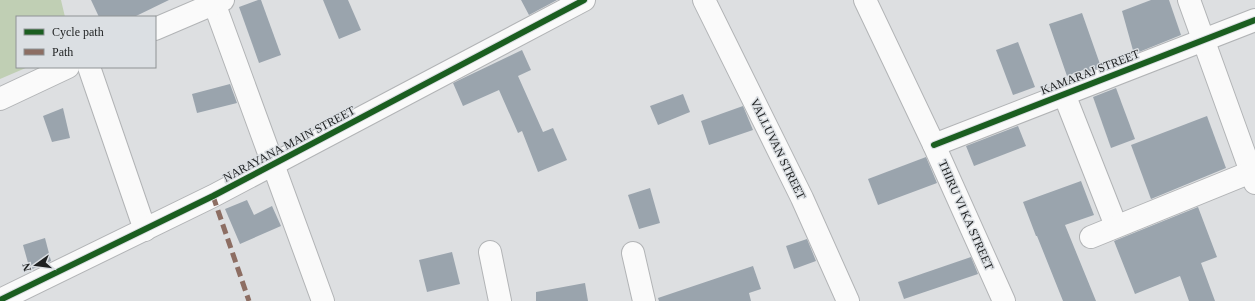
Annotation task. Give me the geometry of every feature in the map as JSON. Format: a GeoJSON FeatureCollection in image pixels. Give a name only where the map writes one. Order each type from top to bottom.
{"type":"FeatureCollection","features":[{"type":"Feature","properties":{"kind":"street","name":"NARAYANA MAIN STREET"},"geometry":{"type":"LineString","coordinates":[[0,300],[275,165],[584,0]]}},
{"type":"Feature","properties":{"kind":"street","name":"VALLUVAN STREET"},"geometry":{"type":"LineString","coordinates":[[704,0],[802,198],[848,301]]}},
{"type":"Feature","properties":{"kind":"street","name":"THIRU VI KA STREET"},"geometry":{"type":"LineString","coordinates":[[865,0],[934,144],[1004,301]]}},
{"type":"Feature","properties":{"kind":"street"},"geometry":{"type":"LineString","coordinates":[[1091,237],[1116,226],[1253,178],[1189,0]]}},
{"type":"Feature","properties":{"kind":"street"},"geometry":{"type":"LineString","coordinates":[[156,29],[217,1],[323,301]]}},
{"type":"Feature","properties":{"kind":"street","name":"KAMARAJ STREET"},"geometry":{"type":"LineString","coordinates":[[934,144],[1255,20]]}},
{"type":"Feature","properties":{"kind":"street"},"geometry":{"type":"LineString","coordinates":[[0,99],[66,68]]}},
{"type":"Feature","properties":{"kind":"street"},"geometry":{"type":"LineString","coordinates":[[90,68],[145,230]]}},
{"type":"Feature","properties":{"kind":"street"},"geometry":{"type":"LineString","coordinates":[[1064,94],[1116,226]]}},
{"type":"Feature","properties":{"kind":"street"},"geometry":{"type":"LineString","coordinates":[[490,252],[500,301]]}},
{"type":"Feature","properties":{"kind":"street"},"geometry":{"type":"LineString","coordinates":[[633,253],[644,301]]}},
{"type":"Feature","properties":{"kind":"green space"},"geometry":{"type":"Polygon","coordinates":[[[0,0],[61,0],[65,16],[16,16],[16,68],[26,68],[0,79],[0,0]]]}},
{"type":"Feature","properties":{"kind":"building"},"geometry":{"type":"Polygon","coordinates":[[[91,0],[169,0],[136,16],[99,16],[91,0]]]}},
{"type":"Feature","properties":{"kind":"building"},"geometry":{"type":"Polygon","coordinates":[[[261,0],[281,55],[259,63],[239,7],[261,0]]]}},
{"type":"Feature","properties":{"kind":"building"},"geometry":{"type":"Polygon","coordinates":[[[323,0],[348,0],[361,30],[339,39],[323,0]]]}},
{"type":"Feature","properties":{"kind":"building"},"geometry":{"type":"Polygon","coordinates":[[[521,0],[557,0],[529,15],[521,0]]]}},
{"type":"Feature","properties":{"kind":"building"},"geometry":{"type":"Polygon","coordinates":[[[1151,0],[1169,0],[1181,35],[1134,54],[1122,11],[1151,0]]]}},
{"type":"Feature","properties":{"kind":"building"},"geometry":{"type":"Polygon","coordinates":[[[1082,13],[1101,67],[1084,73],[1083,70],[1067,76],[1049,24],[1082,13]]]}},
{"type":"Feature","properties":{"kind":"building"},"geometry":{"type":"Polygon","coordinates":[[[1018,42],[1035,87],[1013,95],[996,50],[1018,42]]]}},
{"type":"Feature","properties":{"kind":"building"},"geometry":{"type":"Polygon","coordinates":[[[522,50],[531,70],[518,76],[543,132],[553,128],[567,160],[538,172],[522,131],[518,133],[499,90],[463,106],[453,83],[522,50]]]}},
{"type":"Feature","properties":{"kind":"building"},"geometry":{"type":"Polygon","coordinates":[[[230,84],[237,103],[197,113],[192,94],[230,84]]]}},
{"type":"Feature","properties":{"kind":"building"},"geometry":{"type":"Polygon","coordinates":[[[1116,88],[1135,139],[1111,148],[1093,97],[1116,88]]]}},
{"type":"Feature","properties":{"kind":"building"},"geometry":{"type":"Polygon","coordinates":[[[683,94],[690,112],[658,125],[650,106],[683,94]]]}},
{"type":"Feature","properties":{"kind":"building"},"geometry":{"type":"Polygon","coordinates":[[[743,106],[753,130],[709,145],[701,121],[743,106]]]}},
{"type":"Feature","properties":{"kind":"building"},"geometry":{"type":"Polygon","coordinates":[[[63,108],[70,138],[52,142],[43,116],[63,108]]]}},
{"type":"Feature","properties":{"kind":"building"},"geometry":{"type":"Polygon","coordinates":[[[1207,116],[1226,168],[1151,199],[1131,145],[1207,116]]]}},
{"type":"Feature","properties":{"kind":"building"},"geometry":{"type":"Polygon","coordinates":[[[1018,126],[1026,146],[974,166],[966,146],[1018,126]]]}},
{"type":"Feature","properties":{"kind":"building"},"geometry":{"type":"Polygon","coordinates":[[[926,157],[937,183],[878,205],[868,179],[926,157]]]}},
{"type":"Feature","properties":{"kind":"building"},"geometry":{"type":"Polygon","coordinates":[[[1081,181],[1094,215],[1065,225],[1096,301],[1063,301],[1023,202],[1081,181]]]}},
{"type":"Feature","properties":{"kind":"building"},"geometry":{"type":"Polygon","coordinates":[[[650,188],[660,223],[639,229],[628,195],[650,188]]]}},
{"type":"Feature","properties":{"kind":"building"},"geometry":{"type":"Polygon","coordinates":[[[247,200],[254,215],[272,206],[281,226],[240,244],[225,209],[247,200]]]}},
{"type":"Feature","properties":{"kind":"building"},"geometry":{"type":"Polygon","coordinates":[[[1198,207],[1217,257],[1201,263],[1215,301],[1189,301],[1180,276],[1135,294],[1114,241],[1198,207]]]}},
{"type":"Feature","properties":{"kind":"building"},"geometry":{"type":"Polygon","coordinates":[[[45,238],[51,261],[30,270],[23,245],[45,238]]]}},
{"type":"Feature","properties":{"kind":"building"},"geometry":{"type":"Polygon","coordinates":[[[807,239],[816,261],[794,269],[786,246],[807,239]]]}},
{"type":"Feature","properties":{"kind":"building"},"geometry":{"type":"Polygon","coordinates":[[[452,252],[460,284],[427,292],[419,260],[452,252]]]}},
{"type":"Feature","properties":{"kind":"building"},"geometry":{"type":"Polygon","coordinates":[[[971,257],[978,274],[904,299],[898,282],[971,257]]]}},
{"type":"Feature","properties":{"kind":"building"},"geometry":{"type":"Polygon","coordinates":[[[753,266],[761,289],[749,293],[751,301],[659,301],[658,298],[753,266]]]}},
{"type":"Feature","properties":{"kind":"building"},"geometry":{"type":"Polygon","coordinates":[[[585,283],[588,301],[536,301],[536,292],[585,283]]]}},
{"type":"Feature","properties":{"kind":"marked path"},"geometry":{"type":"LineString","coordinates":[[213,196],[249,301]]}},
{"type":"Feature","properties":{"kind":"cycle path"},"geometry":{"type":"LineString","coordinates":[[0,300],[213,196],[584,0]]}},
{"type":"Feature","properties":{"kind":"cycle path"},"geometry":{"type":"LineString","coordinates":[[934,145],[1255,20]]}}]}
